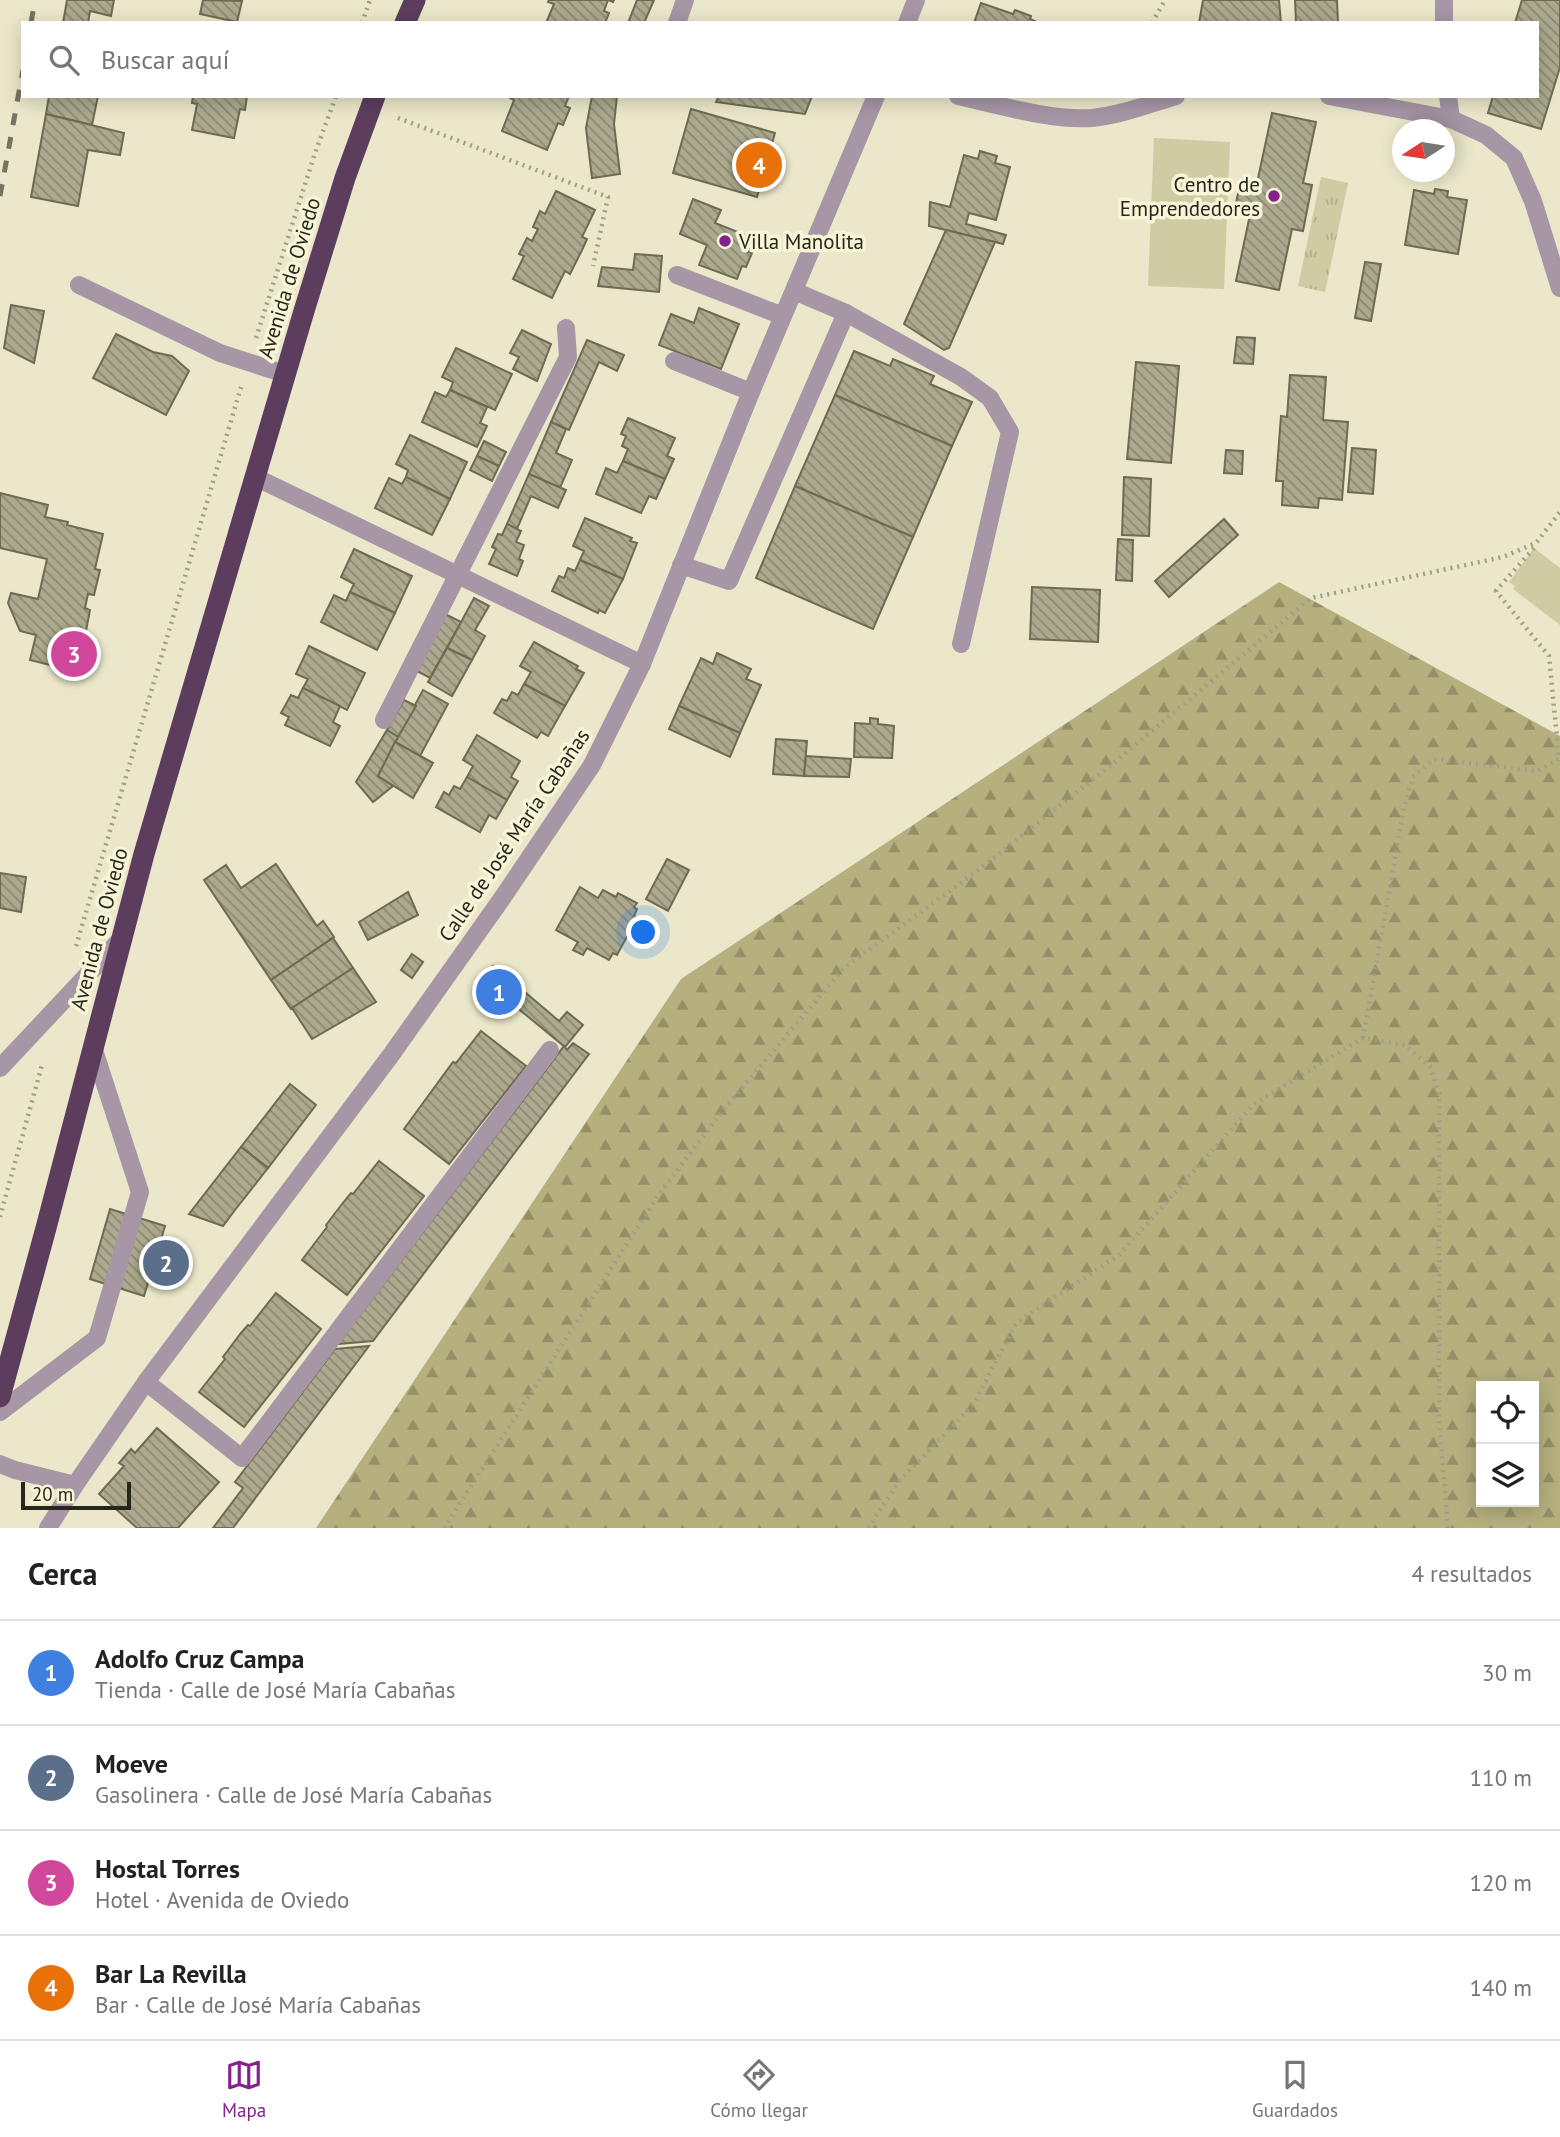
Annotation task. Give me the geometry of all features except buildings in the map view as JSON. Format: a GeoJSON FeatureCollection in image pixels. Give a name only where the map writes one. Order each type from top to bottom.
{"type":"FeatureCollection","features":[{"type":"Feature","properties":{"kind":"highway"},"geometry":{"type":"LineString","coordinates":[[406,21],[415,0]]}},
{"type":"Feature","properties":{"kind":"highway","name":"Avenida de Oviedo"},"geometry":{"type":"LineString","coordinates":[[0,1397],[144,854],[285,374],[345,178],[373,102]]}},
{"type":"Feature","properties":{"kind":"street"},"geometry":{"type":"LineString","coordinates":[[678,21],[685,0]]}},
{"type":"Feature","properties":{"kind":"street"},"geometry":{"type":"LineString","coordinates":[[908,21],[916,0]]}},
{"type":"Feature","properties":{"kind":"street"},"geometry":{"type":"LineString","coordinates":[[1444,0],[1444,21]]}},
{"type":"Feature","properties":{"kind":"street","name":"Calle de José María Cabañas"},"geometry":{"type":"LineString","coordinates":[[48,1528],[146,1382],[391,1055],[533,854],[592,765],[642,664],[751,392],[875,98]]}},
{"type":"Feature","properties":{"kind":"street"},"geometry":{"type":"LineString","coordinates":[[968,98],[1054,116],[1088,118],[1115,114],[1170,98]]}},
{"type":"Feature","properties":{"kind":"street"},"geometry":{"type":"LineString","coordinates":[[1340,98],[1451,119],[1448,98]]}},
{"type":"Feature","properties":{"kind":"street"},"geometry":{"type":"LineString","coordinates":[[1455,121],[1486,135],[1514,158],[1533,201],[1560,288]]}},
{"type":"Feature","properties":{"kind":"street"},"geometry":{"type":"LineString","coordinates":[[677,275],[783,316]]}},
{"type":"Feature","properties":{"kind":"street"},"geometry":{"type":"LineString","coordinates":[[79,285],[220,353],[285,374]]}},
{"type":"Feature","properties":{"kind":"street"},"geometry":{"type":"LineString","coordinates":[[794,291],[846,313],[961,377],[990,398],[1010,432],[961,644]]}},
{"type":"Feature","properties":{"kind":"street"},"geometry":{"type":"LineString","coordinates":[[681,565],[729,581],[846,313]]}},
{"type":"Feature","properties":{"kind":"street"},"geometry":{"type":"LineString","coordinates":[[384,720],[568,357],[566,328]]}},
{"type":"Feature","properties":{"kind":"street"},"geometry":{"type":"LineString","coordinates":[[674,361],[751,392]]}},
{"type":"Feature","properties":{"kind":"street"},"geometry":{"type":"LineString","coordinates":[[255,477],[642,664]]}},
{"type":"Feature","properties":{"kind":"street"},"geometry":{"type":"LineString","coordinates":[[0,1069],[122,938]]}},
{"type":"Feature","properties":{"kind":"street"},"geometry":{"type":"LineString","coordinates":[[0,1412],[97,1338],[140,1192],[93,1047]]}},
{"type":"Feature","properties":{"kind":"street"},"geometry":{"type":"LineString","coordinates":[[146,1382],[242,1458],[550,1050]]}},
{"type":"Feature","properties":{"kind":"street"},"geometry":{"type":"LineString","coordinates":[[0,1464],[75,1485]]}},
{"type":"Feature","properties":{"kind":"path"},"geometry":{"type":"LineString","coordinates":[[363,21],[370,0]]}},
{"type":"Feature","properties":{"kind":"path"},"geometry":{"type":"LineString","coordinates":[[1153,21],[1165,0]]}},
{"type":"Feature","properties":{"kind":"path"},"geometry":{"type":"LineString","coordinates":[[74,953],[249,362],[334,98]]}},
{"type":"Feature","properties":{"kind":"path"},"geometry":{"type":"LineString","coordinates":[[373,102],[608,197],[593,266]]}},
{"type":"Feature","properties":{"kind":"path"},"geometry":{"type":"LineString","coordinates":[[444,1528],[659,1194],[723,1110],[844,968],[980,869],[1115,762],[1311,598],[1503,557],[1536,542],[1560,512]]}},
{"type":"Feature","properties":{"kind":"path"},"geometry":{"type":"LineString","coordinates":[[1363,1038],[1404,808],[1413,777],[1434,759],[1537,771],[1559,759],[1549,656],[1496,592],[1534,548]]}},
{"type":"Feature","properties":{"kind":"path"},"geometry":{"type":"LineString","coordinates":[[868,1528],[900,1480],[974,1404],[1016,1323],[1119,1255],[1254,1104],[1363,1038],[1405,1045],[1430,1066],[1439,1093],[1439,1418],[1448,1528]]}},
{"type":"Feature","properties":{"kind":"path"},"geometry":{"type":"LineString","coordinates":[[0,1217],[44,1058]]}},
{"type":"Feature","properties":{"kind":"green space"},"geometry":{"type":"Polygon","coordinates":[[[1154,138],[1230,142],[1224,289],[1148,286],[1154,138]]]}},
{"type":"Feature","properties":{"kind":"green space"},"geometry":{"type":"Polygon","coordinates":[[[1321,177],[1348,183],[1325,292],[1298,286],[1321,177]]]}},
{"type":"Feature","properties":{"kind":"green space"},"geometry":{"type":"Polygon","coordinates":[[[1534,548],[1560,568],[1560,625],[1513,589],[1515,586],[1509,582],[1534,548]]]}},
{"type":"Feature","properties":{"kind":"green space"},"geometry":{"type":"Polygon","coordinates":[[[1279,582],[1560,736],[1560,1528],[316,1528],[681,979],[1279,582]]]}},
{"type":"Feature","properties":{"kind":"railway"},"geometry":{"type":"LineString","coordinates":[[31,21],[35,0]]}},
{"type":"Feature","properties":{"kind":"railway"},"geometry":{"type":"LineString","coordinates":[[0,196],[21,81]]}},
{"type":"Feature","properties":{"kind":"place","name":"Bar La Revilla"},"geometry":{"type":"Point","coordinates":[759,165]}},
{"type":"Feature","properties":{"kind":"place","name":"Centro de Emprendedores"},"geometry":{"type":"Point","coordinates":[1274,196]}},
{"type":"Feature","properties":{"kind":"place","name":"Villa Manolita"},"geometry":{"type":"Point","coordinates":[725,241]}},
{"type":"Feature","properties":{"kind":"place","name":"Hostal Torres"},"geometry":{"type":"Point","coordinates":[74,654]}},
{"type":"Feature","properties":{"kind":"place","name":"Adolfo Cruz Campa"},"geometry":{"type":"Point","coordinates":[499,992]}},
{"type":"Feature","properties":{"kind":"place","name":"Moeve"},"geometry":{"type":"Point","coordinates":[166,1263]}}]}
